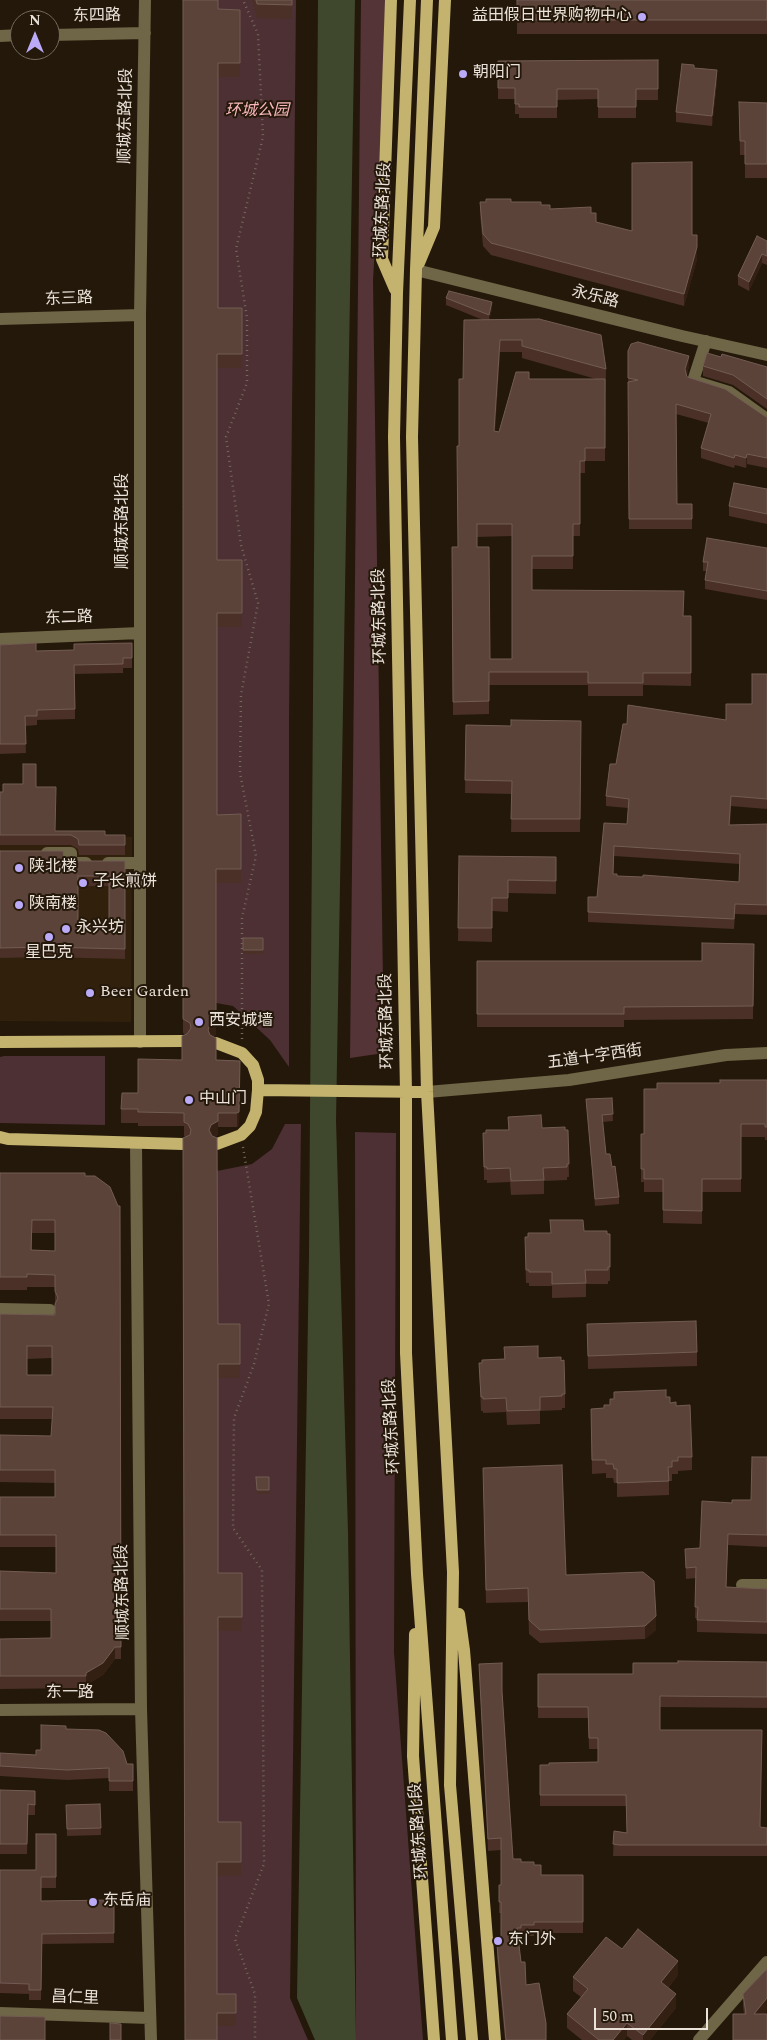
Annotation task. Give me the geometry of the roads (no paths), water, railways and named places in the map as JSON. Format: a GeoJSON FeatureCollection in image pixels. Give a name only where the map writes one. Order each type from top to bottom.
{"type":"FeatureCollection","features":[{"type":"Feature","properties":{"kind":"main road"},"geometry":{"type":"LineString","coordinates":[[392,0],[382,259],[397,293]]}},
{"type":"Feature","properties":{"kind":"main road","name":"环城东路北段"},"geometry":{"type":"LineString","coordinates":[[410,0],[397,293],[394,437],[406,1092],[406,1353],[417,1574],[452,2040]]}},
{"type":"Feature","properties":{"kind":"main road","name":"环城东路北段"},"geometry":{"type":"LineString","coordinates":[[427,0],[416,270],[412,437],[428,1092],[453,1572],[450,1785],[472,2040]]}},
{"type":"Feature","properties":{"kind":"main road"},"geometry":{"type":"LineString","coordinates":[[416,270],[434,226],[445,0]]}},
{"type":"Feature","properties":{"kind":"main road"},"geometry":{"type":"LineString","coordinates":[[0,1042],[182,1041]]}},
{"type":"Feature","properties":{"kind":"main road"},"geometry":{"type":"LineString","coordinates":[[216,1043],[242,1053],[253,1065],[258,1080],[256,1112],[250,1126],[241,1135],[217,1144]]}},
{"type":"Feature","properties":{"kind":"main road"},"geometry":{"type":"LineString","coordinates":[[258,1090],[428,1092]]}},
{"type":"Feature","properties":{"kind":"main road"},"geometry":{"type":"LineString","coordinates":[[0,1137],[8,1139],[116,1141],[136,1144],[183,1144]]}},
{"type":"Feature","properties":{"kind":"main road"},"geometry":{"type":"LineString","coordinates":[[453,1572],[464,1650],[495,2040]]}},
{"type":"Feature","properties":{"kind":"main road"},"geometry":{"type":"LineString","coordinates":[[417,1574],[413,1756],[434,2040]]}},
{"type":"Feature","properties":{"kind":"street","name":"顺城东路北段"},"geometry":{"type":"LineString","coordinates":[[140,1042],[140,314],[145,0]]}},
{"type":"Feature","properties":{"kind":"street","name":"东四路"},"geometry":{"type":"LineString","coordinates":[[60,35],[145,33]]}},
{"type":"Feature","properties":{"kind":"street","name":"永乐路"},"geometry":{"type":"LineString","coordinates":[[416,270],[767,355]]}},
{"type":"Feature","properties":{"kind":"street","name":"东三路"},"geometry":{"type":"LineString","coordinates":[[0,319],[140,314]]}},
{"type":"Feature","properties":{"kind":"street"},"geometry":{"type":"LineString","coordinates":[[706,341],[693,381],[729,392],[767,420]]}},
{"type":"Feature","properties":{"kind":"street","name":"东二路"},"geometry":{"type":"LineString","coordinates":[[0,639],[140,633]]}},
{"type":"Feature","properties":{"kind":"street"},"geometry":{"type":"LineString","coordinates":[[30,853],[71,853],[71,863],[140,863]]}},
{"type":"Feature","properties":{"kind":"street","name":"五道十字西街"},"geometry":{"type":"LineString","coordinates":[[428,1092],[569,1080],[726,1055],[767,1053]]}},
{"type":"Feature","properties":{"kind":"street","name":"顺城东路北段"},"geometry":{"type":"LineString","coordinates":[[136,1144],[141,1709],[150,2040]]}},
{"type":"Feature","properties":{"kind":"street"},"geometry":{"type":"LineString","coordinates":[[0,1309],[50,1310]]}},
{"type":"Feature","properties":{"kind":"street"},"geometry":{"type":"LineString","coordinates":[[742,1585],[767,1585]]}},
{"type":"Feature","properties":{"kind":"street","name":"东一路"},"geometry":{"type":"LineString","coordinates":[[0,1710],[141,1709]]}},
{"type":"Feature","properties":{"kind":"street"},"geometry":{"type":"LineString","coordinates":[[699,2040],[767,1962]]}},
{"type":"Feature","properties":{"kind":"street","name":"昌仁里"},"geometry":{"type":"LineString","coordinates":[[0,2013],[149,2018]]}},
{"type":"Feature","properties":{"kind":"place","name":"益田假日世界购物中心"},"geometry":{"type":"Point","coordinates":[642,17]}},
{"type":"Feature","properties":{"kind":"place","name":"朝阳门"},"geometry":{"type":"Point","coordinates":[463,74]}},
{"type":"Feature","properties":{"kind":"place","name":"陕北楼"},"geometry":{"type":"Point","coordinates":[19,868]}},
{"type":"Feature","properties":{"kind":"place","name":"子长煎饼"},"geometry":{"type":"Point","coordinates":[83,883]}},
{"type":"Feature","properties":{"kind":"place","name":"陕南楼"},"geometry":{"type":"Point","coordinates":[19,905]}},
{"type":"Feature","properties":{"kind":"place","name":"永兴坊"},"geometry":{"type":"Point","coordinates":[66,929]}},
{"type":"Feature","properties":{"kind":"place","name":"星巴克"},"geometry":{"type":"Point","coordinates":[49,937]}},
{"type":"Feature","properties":{"kind":"place","name":"Beer Garden"},"geometry":{"type":"Point","coordinates":[90,993]}},
{"type":"Feature","properties":{"kind":"place","name":"西安城墙"},"geometry":{"type":"Point","coordinates":[199,1022]}},
{"type":"Feature","properties":{"kind":"place","name":"中山门"},"geometry":{"type":"Point","coordinates":[189,1100]}},
{"type":"Feature","properties":{"kind":"place","name":"东岳庙"},"geometry":{"type":"Point","coordinates":[93,1902]}},
{"type":"Feature","properties":{"kind":"place","name":"东门外"},"geometry":{"type":"Point","coordinates":[498,1941]}},
{"type":"Feature","properties":{"kind":"park label","name":"环城公园"},"geometry":{"type":"Point","coordinates":[257,112]}}]}
